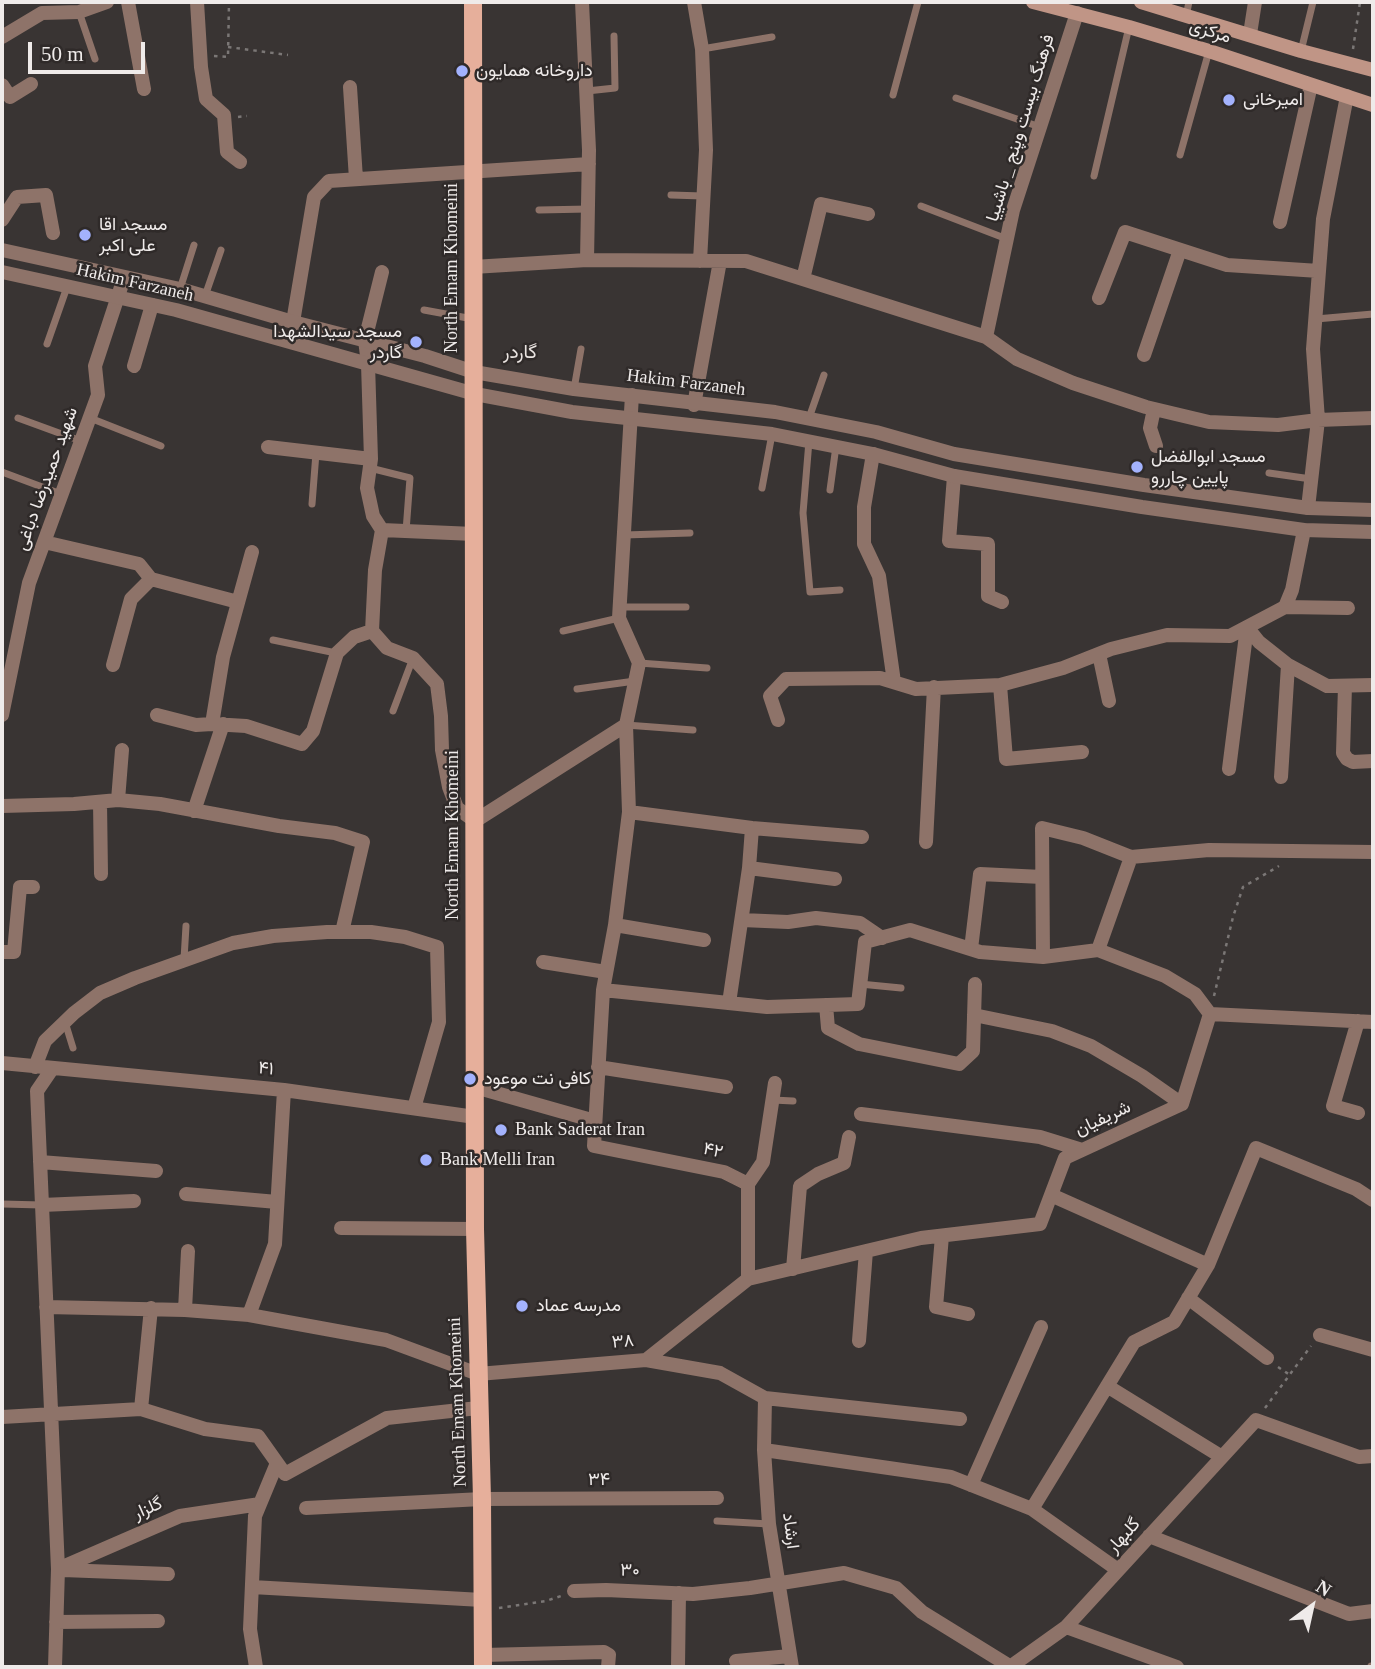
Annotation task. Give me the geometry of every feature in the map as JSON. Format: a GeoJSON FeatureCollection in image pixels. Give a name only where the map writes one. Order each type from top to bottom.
{"type":"FeatureCollection","features":[{"type":"Feature","properties":{"kind":"main road","name":"North Emam Khomeini"},"geometry":{"type":"LineString","coordinates":[[473,2],[475,1229],[483,1661]]}},
{"type":"Feature","properties":{"kind":"main road","name":"مرکزی"},"geometry":{"type":"LineString","coordinates":[[1032,2],[1209,51],[1373,105]]}},
{"type":"Feature","properties":{"kind":"main road","name":"مرکزی"},"geometry":{"type":"LineString","coordinates":[[1141,2],[1188,9],[1301,51],[1373,70]]}},
{"type":"Feature","properties":{"kind":"street"},"geometry":{"type":"LineString","coordinates":[[2,37],[42,13],[79,12],[107,2]]}},
{"type":"Feature","properties":{"kind":"street"},"geometry":{"type":"LineString","coordinates":[[128,2],[144,89]]}},
{"type":"Feature","properties":{"kind":"street"},"geometry":{"type":"LineString","coordinates":[[197,2],[206,99],[224,116],[227,152],[240,162]]}},
{"type":"Feature","properties":{"kind":"street"},"geometry":{"type":"LineString","coordinates":[[582,2],[589,164],[587,260]]}},
{"type":"Feature","properties":{"kind":"street"},"geometry":{"type":"LineString","coordinates":[[694,2],[702,49],[706,150],[700,261]]}},
{"type":"Feature","properties":{"kind":"street"},"geometry":{"type":"LineString","coordinates":[[1250,34],[1255,2]]}},
{"type":"Feature","properties":{"kind":"street","name":"فرهنگ بیست وپنج _ باشییا"},"geometry":{"type":"LineString","coordinates":[[986,337],[1013,210],[1077,13]]}},
{"type":"Feature","properties":{"kind":"street"},"geometry":{"type":"LineString","coordinates":[[2,85],[10,97],[30,84]]}},
{"type":"Feature","properties":{"kind":"street"},"geometry":{"type":"LineString","coordinates":[[1280,222],[1311,85]]}},
{"type":"Feature","properties":{"kind":"street"},"geometry":{"type":"LineString","coordinates":[[350,87],[356,179]]}},
{"type":"Feature","properties":{"kind":"street"},"geometry":{"type":"LineString","coordinates":[[1285,607],[1292,590],[1308,508],[1318,420],[1313,349],[1323,219],[1347,96]]}},
{"type":"Feature","properties":{"kind":"street"},"geometry":{"type":"LineString","coordinates":[[293,322],[314,197],[329,181],[589,164]]}},
{"type":"Feature","properties":{"kind":"street"},"geometry":{"type":"LineString","coordinates":[[2,220],[17,197],[46,195],[53,233]]}},
{"type":"Feature","properties":{"kind":"street"},"geometry":{"type":"LineString","coordinates":[[803,279],[821,204],[868,214]]}},
{"type":"Feature","properties":{"kind":"street"},"geometry":{"type":"LineString","coordinates":[[1099,298],[1125,232],[1227,265],[1319,271]]}},
{"type":"Feature","properties":{"kind":"street","name":"Hakim Farzaneh"},"geometry":{"type":"LineString","coordinates":[[2,250],[180,289],[474,372],[574,390],[775,412],[876,432],[954,454],[1144,485],[1308,508],[1373,510]]}},
{"type":"Feature","properties":{"kind":"street"},"geometry":{"type":"LineString","coordinates":[[1144,355],[1180,250]]}},
{"type":"Feature","properties":{"kind":"street"},"geometry":{"type":"LineString","coordinates":[[474,267],[587,260],[746,261],[986,337],[1017,359],[1073,383],[1154,409],[1209,422],[1278,425],[1373,418]]}},
{"type":"Feature","properties":{"kind":"street"},"geometry":{"type":"LineString","coordinates":[[694,405],[720,261]]}},
{"type":"Feature","properties":{"kind":"street","name":"Hakim Farzaneh"},"geometry":{"type":"LineString","coordinates":[[2,272],[152,305],[475,394],[572,412],[809,440],[954,476],[1142,507],[1304,530],[1373,532]]}},
{"type":"Feature","properties":{"kind":"street"},"geometry":{"type":"LineString","coordinates":[[383,272],[365,340],[370,464],[367,488],[373,516],[382,530],[375,569],[372,631],[387,648],[413,658],[437,684],[442,750],[449,787],[457,808],[475,821],[626,725]]}},
{"type":"Feature","properties":{"kind":"street","name":"شهید حمیدرضا دباغی"},"geometry":{"type":"LineString","coordinates":[[2,715],[29,583],[98,395],[94,366],[124,278]]}},
{"type":"Feature","properties":{"kind":"street"},"geometry":{"type":"LineString","coordinates":[[134,366],[152,305]]}},
{"type":"Feature","properties":{"kind":"street"},"geometry":{"type":"LineString","coordinates":[[475,1087],[595,1121],[603,990],[615,925],[629,812],[626,725],[639,663],[620,613],[632,395]]}},
{"type":"Feature","properties":{"kind":"street"},"geometry":{"type":"LineString","coordinates":[[1154,409],[1150,428],[1156,446]]}},
{"type":"Feature","properties":{"kind":"street"},"geometry":{"type":"LineString","coordinates":[[268,447],[370,464]]}},
{"type":"Feature","properties":{"kind":"street"},"geometry":{"type":"LineString","coordinates":[[873,454],[863,507],[864,544],[879,576],[894,682]]}},
{"type":"Feature","properties":{"kind":"street"},"geometry":{"type":"LineString","coordinates":[[954,476],[949,541],[988,544],[988,596],[1002,602]]}},
{"type":"Feature","properties":{"kind":"street"},"geometry":{"type":"LineString","coordinates":[[382,530],[474,534]]}},
{"type":"Feature","properties":{"kind":"street"},"geometry":{"type":"LineString","coordinates":[[44,542],[139,564],[151,579],[238,602]]}},
{"type":"Feature","properties":{"kind":"street"},"geometry":{"type":"LineString","coordinates":[[194,811],[217,724],[223,657],[251,552]]}},
{"type":"Feature","properties":{"kind":"street"},"geometry":{"type":"LineString","coordinates":[[113,665],[131,599],[151,579]]}},
{"type":"Feature","properties":{"kind":"street"},"geometry":{"type":"LineString","coordinates":[[778,720],[770,696],[786,679],[880,678],[916,689],[1000,685],[1167,635],[1230,636],[1285,607],[1348,608]]}},
{"type":"Feature","properties":{"kind":"street"},"geometry":{"type":"LineString","coordinates":[[1247,627],[1259,642],[1288,665],[1327,686],[1373,685]]}},
{"type":"Feature","properties":{"kind":"street"},"geometry":{"type":"LineString","coordinates":[[1229,769],[1247,627]]}},
{"type":"Feature","properties":{"kind":"street"},"geometry":{"type":"LineString","coordinates":[[157,715],[196,725],[246,726],[302,744],[313,731],[337,653],[354,637],[372,631]]}},
{"type":"Feature","properties":{"kind":"street"},"geometry":{"type":"LineString","coordinates":[[2,638],[17,642]]}},
{"type":"Feature","properties":{"kind":"street"},"geometry":{"type":"LineString","coordinates":[[1099,654],[1109,701]]}},
{"type":"Feature","properties":{"kind":"street"},"geometry":{"type":"LineString","coordinates":[[1281,777],[1288,665]]}},
{"type":"Feature","properties":{"kind":"street"},"geometry":{"type":"LineString","coordinates":[[1000,685],[1006,759],[1082,752]]}},
{"type":"Feature","properties":{"kind":"street"},"geometry":{"type":"LineString","coordinates":[[1345,685],[1343,753],[1353,762],[1373,761]]}},
{"type":"Feature","properties":{"kind":"street"},"geometry":{"type":"LineString","coordinates":[[926,842],[934,687]]}},
{"type":"Feature","properties":{"kind":"street"},"geometry":{"type":"LineString","coordinates":[[118,800],[122,750]]}},
{"type":"Feature","properties":{"kind":"street"},"geometry":{"type":"LineString","coordinates":[[2,806],[118,800],[160,804],[279,827],[335,833],[363,842],[342,932]]}},
{"type":"Feature","properties":{"kind":"street"},"geometry":{"type":"LineString","coordinates":[[100,802],[101,874]]}},
{"type":"Feature","properties":{"kind":"street"},"geometry":{"type":"LineString","coordinates":[[629,812],[752,828],[862,838]]}},
{"type":"Feature","properties":{"kind":"street"},"geometry":{"type":"LineString","coordinates":[[729,1003],[749,868],[752,828]]}},
{"type":"Feature","properties":{"kind":"street"},"geometry":{"type":"LineString","coordinates":[[1042,957],[1042,828],[1083,838],[1131,857],[1209,850],[1373,852]]}},
{"type":"Feature","properties":{"kind":"street"},"geometry":{"type":"LineString","coordinates":[[1098,950],[1131,857]]}},
{"type":"Feature","properties":{"kind":"street"},"geometry":{"type":"LineString","coordinates":[[749,868],[835,879]]}},
{"type":"Feature","properties":{"kind":"street"},"geometry":{"type":"LineString","coordinates":[[971,949],[980,874],[1042,877]]}},
{"type":"Feature","properties":{"kind":"street"},"geometry":{"type":"LineString","coordinates":[[2,952],[14,952],[20,887],[33,887]]}},
{"type":"Feature","properties":{"kind":"street"},"geometry":{"type":"LineString","coordinates":[[742,920],[788,922],[816,918],[860,923],[883,938]]}},
{"type":"Feature","properties":{"kind":"street"},"geometry":{"type":"LineString","coordinates":[[615,925],[704,940]]}},
{"type":"Feature","properties":{"kind":"street"},"geometry":{"type":"LineString","coordinates":[[603,990],[767,1007],[858,1004],[865,943],[910,930],[980,952],[1042,957],[1098,950],[1165,976],[1195,994],[1210,1014]]}},
{"type":"Feature","properties":{"kind":"street"},"geometry":{"type":"LineString","coordinates":[[35,1067],[45,1041],[100,993],[233,943],[273,936],[372,932],[405,937],[437,947],[439,1022],[414,1108]]}},
{"type":"Feature","properties":{"kind":"street"},"geometry":{"type":"LineString","coordinates":[[543,962],[606,972]]}},
{"type":"Feature","properties":{"kind":"street"},"geometry":{"type":"LineString","coordinates":[[826,1005],[828,1028],[859,1044],[959,1064],[973,1051],[975,984]]}},
{"type":"Feature","properties":{"kind":"street"},"geometry":{"type":"LineString","coordinates":[[1210,1014],[1366,1022],[1333,1106],[1358,1113]]}},
{"type":"Feature","properties":{"kind":"street"},"geometry":{"type":"LineString","coordinates":[[974,1015],[1052,1031],[1091,1046],[1142,1076],[1182,1104],[1210,1014]]}},
{"type":"Feature","properties":{"kind":"street","name":"۴۱"},"geometry":{"type":"LineString","coordinates":[[2,1063],[284,1090],[475,1117]]}},
{"type":"Feature","properties":{"kind":"street"},"geometry":{"type":"LineString","coordinates":[[598,1067],[726,1087]]}},
{"type":"Feature","properties":{"kind":"street"},"geometry":{"type":"LineString","coordinates":[[52,1069],[37,1091],[58,1569],[55,1667]]}},
{"type":"Feature","properties":{"kind":"street"},"geometry":{"type":"LineString","coordinates":[[646,1360],[748,1279],[748,1184],[763,1162],[775,1083]]}},
{"type":"Feature","properties":{"kind":"street"},"geometry":{"type":"LineString","coordinates":[[249,1315],[275,1244],[284,1090]]}},
{"type":"Feature","properties":{"kind":"street","name":"شریفیان"},"geometry":{"type":"LineString","coordinates":[[748,1279],[942,1236],[1040,1224],[1065,1158],[1182,1104]]}},
{"type":"Feature","properties":{"kind":"street"},"geometry":{"type":"LineString","coordinates":[[861,1114],[1040,1137],[1082,1150]]}},
{"type":"Feature","properties":{"kind":"street","name":"۴۲"},"geometry":{"type":"LineString","coordinates":[[595,1121],[594,1146],[724,1172],[748,1184]]}},
{"type":"Feature","properties":{"kind":"street"},"geometry":{"type":"LineString","coordinates":[[793,1269],[800,1186],[818,1174],[844,1163],[849,1137]]}},
{"type":"Feature","properties":{"kind":"street"},"geometry":{"type":"LineString","coordinates":[[1032,1509],[1134,1342],[1174,1322],[1208,1265],[1256,1148],[1356,1189],[1373,1200]]}},
{"type":"Feature","properties":{"kind":"street"},"geometry":{"type":"LineString","coordinates":[[40,1162],[156,1171]]}},
{"type":"Feature","properties":{"kind":"street"},"geometry":{"type":"LineString","coordinates":[[186,1194],[277,1202]]}},
{"type":"Feature","properties":{"kind":"street"},"geometry":{"type":"LineString","coordinates":[[1051,1195],[1208,1265]]}},
{"type":"Feature","properties":{"kind":"street"},"geometry":{"type":"LineString","coordinates":[[42,1205],[134,1201]]}},
{"type":"Feature","properties":{"kind":"street"},"geometry":{"type":"LineString","coordinates":[[341,1228],[475,1229]]}},
{"type":"Feature","properties":{"kind":"street"},"geometry":{"type":"LineString","coordinates":[[942,1236],[936,1307],[968,1314]]}},
{"type":"Feature","properties":{"kind":"street"},"geometry":{"type":"LineString","coordinates":[[185,1310],[188,1251]]}},
{"type":"Feature","properties":{"kind":"street"},"geometry":{"type":"LineString","coordinates":[[859,1341],[866,1251]]}},
{"type":"Feature","properties":{"kind":"street"},"geometry":{"type":"LineString","coordinates":[[1188,1298],[1267,1358]]}},
{"type":"Feature","properties":{"kind":"street"},"geometry":{"type":"LineString","coordinates":[[46,1307],[150,1308],[249,1315],[386,1340],[478,1374]]}},
{"type":"Feature","properties":{"kind":"street"},"geometry":{"type":"LineString","coordinates":[[141,1409],[150,1308]]}},
{"type":"Feature","properties":{"kind":"street"},"geometry":{"type":"LineString","coordinates":[[971,1485],[1041,1327]]}},
{"type":"Feature","properties":{"kind":"street"},"geometry":{"type":"LineString","coordinates":[[1320,1335],[1373,1350]]}},
{"type":"Feature","properties":{"kind":"street","name":"۳۸"},"geometry":{"type":"LineString","coordinates":[[478,1374],[646,1360],[720,1373],[765,1398]]}},
{"type":"Feature","properties":{"kind":"street"},"geometry":{"type":"LineString","coordinates":[[1107,1386],[1222,1457]]}},
{"type":"Feature","properties":{"kind":"street"},"geometry":{"type":"LineString","coordinates":[[765,1398],[960,1419]]}},
{"type":"Feature","properties":{"kind":"street","name":"ارشاد"},"geometry":{"type":"LineString","coordinates":[[765,1398],[764,1450],[769,1524],[791,1662]]}},
{"type":"Feature","properties":{"kind":"street"},"geometry":{"type":"LineString","coordinates":[[2,1417],[141,1409],[205,1429],[258,1436],[285,1474],[387,1418],[478,1408]]}},
{"type":"Feature","properties":{"kind":"street"},"geometry":{"type":"LineString","coordinates":[[1256,1420],[1359,1457],[1373,1456]]}},
{"type":"Feature","properties":{"kind":"street","name":"گلبهار"},"geometry":{"type":"LineString","coordinates":[[1011,1667],[1066,1627],[1256,1420]]}},
{"type":"Feature","properties":{"kind":"street"},"geometry":{"type":"LineString","coordinates":[[764,1450],[951,1477],[1032,1509],[1118,1570]]}},
{"type":"Feature","properties":{"kind":"street"},"geometry":{"type":"LineString","coordinates":[[256,1667],[250,1629],[255,1516],[277,1462]]}},
{"type":"Feature","properties":{"kind":"street","name":"۳۴"},"geometry":{"type":"LineString","coordinates":[[306,1508],[482,1499],[717,1498]]}},
{"type":"Feature","properties":{"kind":"street","name":"گلزار"},"geometry":{"type":"LineString","coordinates":[[58,1569],[180,1516],[260,1504]]}},
{"type":"Feature","properties":{"kind":"street"},"geometry":{"type":"LineString","coordinates":[[1149,1536],[1349,1614],[1373,1611]]}},
{"type":"Feature","properties":{"kind":"street"},"geometry":{"type":"LineString","coordinates":[[58,1569],[168,1574]]}},
{"type":"Feature","properties":{"kind":"street","name":"۳۰"},"geometry":{"type":"LineString","coordinates":[[573,1591],[693,1594],[844,1573],[896,1588],[922,1612],[1011,1667]]}},
{"type":"Feature","properties":{"kind":"street"},"geometry":{"type":"LineString","coordinates":[[251,1587],[482,1605]]}},
{"type":"Feature","properties":{"kind":"street"},"geometry":{"type":"LineString","coordinates":[[678,1667],[680,1593]]}},
{"type":"Feature","properties":{"kind":"street"},"geometry":{"type":"LineString","coordinates":[[57,1622],[158,1621]]}},
{"type":"Feature","properties":{"kind":"street"},"geometry":{"type":"LineString","coordinates":[[1066,1627],[1177,1667]]}},
{"type":"Feature","properties":{"kind":"street"},"geometry":{"type":"LineString","coordinates":[[483,1661],[604,1652],[609,1656],[608,1667]]}},
{"type":"Feature","properties":{"kind":"street"},"geometry":{"type":"LineString","coordinates":[[736,1661],[791,1662]]}},
{"type":"Feature","properties":{"kind":"lane"},"geometry":{"type":"LineString","coordinates":[[893,95],[918,2]]}},
{"type":"Feature","properties":{"kind":"lane"},"geometry":{"type":"LineString","coordinates":[[1301,51],[1313,2]]}},
{"type":"Feature","properties":{"kind":"lane"},"geometry":{"type":"LineString","coordinates":[[79,12],[95,59]]}},
{"type":"Feature","properties":{"kind":"lane"},"geometry":{"type":"LineString","coordinates":[[1094,176],[1129,27]]}},
{"type":"Feature","properties":{"kind":"lane"},"geometry":{"type":"LineString","coordinates":[[587,91],[615,88],[614,36]]}},
{"type":"Feature","properties":{"kind":"lane"},"geometry":{"type":"LineString","coordinates":[[702,49],[772,37]]}},
{"type":"Feature","properties":{"kind":"lane"},"geometry":{"type":"LineString","coordinates":[[1180,155],[1209,51]]}},
{"type":"Feature","properties":{"kind":"lane"},"geometry":{"type":"LineString","coordinates":[[957,98],[1041,127]]}},
{"type":"Feature","properties":{"kind":"lane"},"geometry":{"type":"LineString","coordinates":[[671,195],[703,196]]}},
{"type":"Feature","properties":{"kind":"lane"},"geometry":{"type":"LineString","coordinates":[[921,206],[1007,239]]}},
{"type":"Feature","properties":{"kind":"lane"},"geometry":{"type":"LineString","coordinates":[[539,210],[588,209]]}},
{"type":"Feature","properties":{"kind":"lane"},"geometry":{"type":"LineString","coordinates":[[180,289],[194,245]]}},
{"type":"Feature","properties":{"kind":"lane"},"geometry":{"type":"LineString","coordinates":[[205,296],[221,250]]}},
{"type":"Feature","properties":{"kind":"lane"},"geometry":{"type":"LineString","coordinates":[[47,344],[67,286]]}},
{"type":"Feature","properties":{"kind":"lane"},"geometry":{"type":"LineString","coordinates":[[424,310],[473,319]]}},
{"type":"Feature","properties":{"kind":"lane"},"geometry":{"type":"LineString","coordinates":[[1316,319],[1373,314]]}},
{"type":"Feature","properties":{"kind":"lane"},"geometry":{"type":"LineString","coordinates":[[574,390],[581,349]]}},
{"type":"Feature","properties":{"kind":"lane"},"geometry":{"type":"LineString","coordinates":[[809,419],[824,375]]}},
{"type":"Feature","properties":{"kind":"lane"},"geometry":{"type":"LineString","coordinates":[[90,417],[161,446]]}},
{"type":"Feature","properties":{"kind":"lane"},"geometry":{"type":"LineString","coordinates":[[18,418],[81,441]]}},
{"type":"Feature","properties":{"kind":"lane"},"geometry":{"type":"LineString","coordinates":[[762,488],[772,434]]}},
{"type":"Feature","properties":{"kind":"lane"},"geometry":{"type":"LineString","coordinates":[[809,440],[803,513],[810,592],[840,590]]}},
{"type":"Feature","properties":{"kind":"lane"},"geometry":{"type":"LineString","coordinates":[[830,490],[836,446]]}},
{"type":"Feature","properties":{"kind":"lane"},"geometry":{"type":"LineString","coordinates":[[312,504],[316,453]]}},
{"type":"Feature","properties":{"kind":"lane"},"geometry":{"type":"LineString","coordinates":[[370,464],[410,478],[406,531]]}},
{"type":"Feature","properties":{"kind":"lane"},"geometry":{"type":"LineString","coordinates":[[2,472],[62,494]]}},
{"type":"Feature","properties":{"kind":"lane"},"geometry":{"type":"LineString","coordinates":[[1269,473],[1311,479]]}},
{"type":"Feature","properties":{"kind":"lane"},"geometry":{"type":"LineString","coordinates":[[623,535],[690,533]]}},
{"type":"Feature","properties":{"kind":"lane"},"geometry":{"type":"LineString","coordinates":[[563,631],[620,613],[686,607]]}},
{"type":"Feature","properties":{"kind":"lane"},"geometry":{"type":"LineString","coordinates":[[273,640],[337,653]]}},
{"type":"Feature","properties":{"kind":"lane"},"geometry":{"type":"LineString","coordinates":[[393,711],[413,658]]}},
{"type":"Feature","properties":{"kind":"lane"},"geometry":{"type":"LineString","coordinates":[[639,663],[707,668]]}},
{"type":"Feature","properties":{"kind":"lane"},"geometry":{"type":"LineString","coordinates":[[577,689],[635,681]]}},
{"type":"Feature","properties":{"kind":"lane"},"geometry":{"type":"LineString","coordinates":[[626,725],[693,730]]}},
{"type":"Feature","properties":{"kind":"lane"},"geometry":{"type":"LineString","coordinates":[[184,960],[186,926]]}},
{"type":"Feature","properties":{"kind":"lane"},"geometry":{"type":"LineString","coordinates":[[860,985],[901,988]]}},
{"type":"Feature","properties":{"kind":"lane"},"geometry":{"type":"LineString","coordinates":[[65,1021],[73,1048]]}},
{"type":"Feature","properties":{"kind":"lane"},"geometry":{"type":"LineString","coordinates":[[772,1100],[793,1101]]}},
{"type":"Feature","properties":{"kind":"lane"},"geometry":{"type":"LineString","coordinates":[[2,1204],[42,1205]]}},
{"type":"Feature","properties":{"kind":"lane"},"geometry":{"type":"LineString","coordinates":[[717,1521],[769,1524]]}},
{"type":"Feature","properties":{"kind":"path"},"geometry":{"type":"LineString","coordinates":[[200,55],[228,57],[229,2]]}},
{"type":"Feature","properties":{"kind":"path"},"geometry":{"type":"LineString","coordinates":[[1351,63],[1360,2]]}},
{"type":"Feature","properties":{"kind":"path"},"geometry":{"type":"LineString","coordinates":[[228,47],[288,55]]}},
{"type":"Feature","properties":{"kind":"path"},"geometry":{"type":"LineString","coordinates":[[1210,1014],[1233,917],[1243,887],[1269,873],[1298,851]]}},
{"type":"Feature","properties":{"kind":"path"},"geometry":{"type":"LineString","coordinates":[[1256,1420],[1320,1335]]}},
{"type":"Feature","properties":{"kind":"path"},"geometry":{"type":"LineString","coordinates":[[482,1605],[546,1601],[573,1591]]}},
{"type":"Feature","properties":{"kind":"place","name":"داروخانه همایون"},"geometry":{"type":"Point","coordinates":[462,71]}},
{"type":"Feature","properties":{"kind":"place","name":"امیرخانی"},"geometry":{"type":"Point","coordinates":[1229,100]}},
{"type":"Feature","properties":{"kind":"place","name":"مسجد اقا علی اکبر"},"geometry":{"type":"Point","coordinates":[85,235]}},
{"type":"Feature","properties":{"kind":"place","name":"مسجد سیدالشهدا گاردر"},"geometry":{"type":"Point","coordinates":[416,342]}},
{"type":"Feature","properties":{"kind":"place","name":"مسجد ابوالفضل پایین چاررو"},"geometry":{"type":"Point","coordinates":[1137,467]}},
{"type":"Feature","properties":{"kind":"place","name":"کافی نت موعود"},"geometry":{"type":"Point","coordinates":[470,1079]}},
{"type":"Feature","properties":{"kind":"place","name":"Bank Saderat Iran"},"geometry":{"type":"Point","coordinates":[501,1130]}},
{"type":"Feature","properties":{"kind":"place","name":"Bank Melli Iran"},"geometry":{"type":"Point","coordinates":[426,1160]}},
{"type":"Feature","properties":{"kind":"place","name":"مدرسه عماد"},"geometry":{"type":"Point","coordinates":[522,1306]}},
{"type":"Feature","properties":{"kind":"district","name":"گاردر"},"geometry":{"type":"Point","coordinates":[520,353]}}]}
